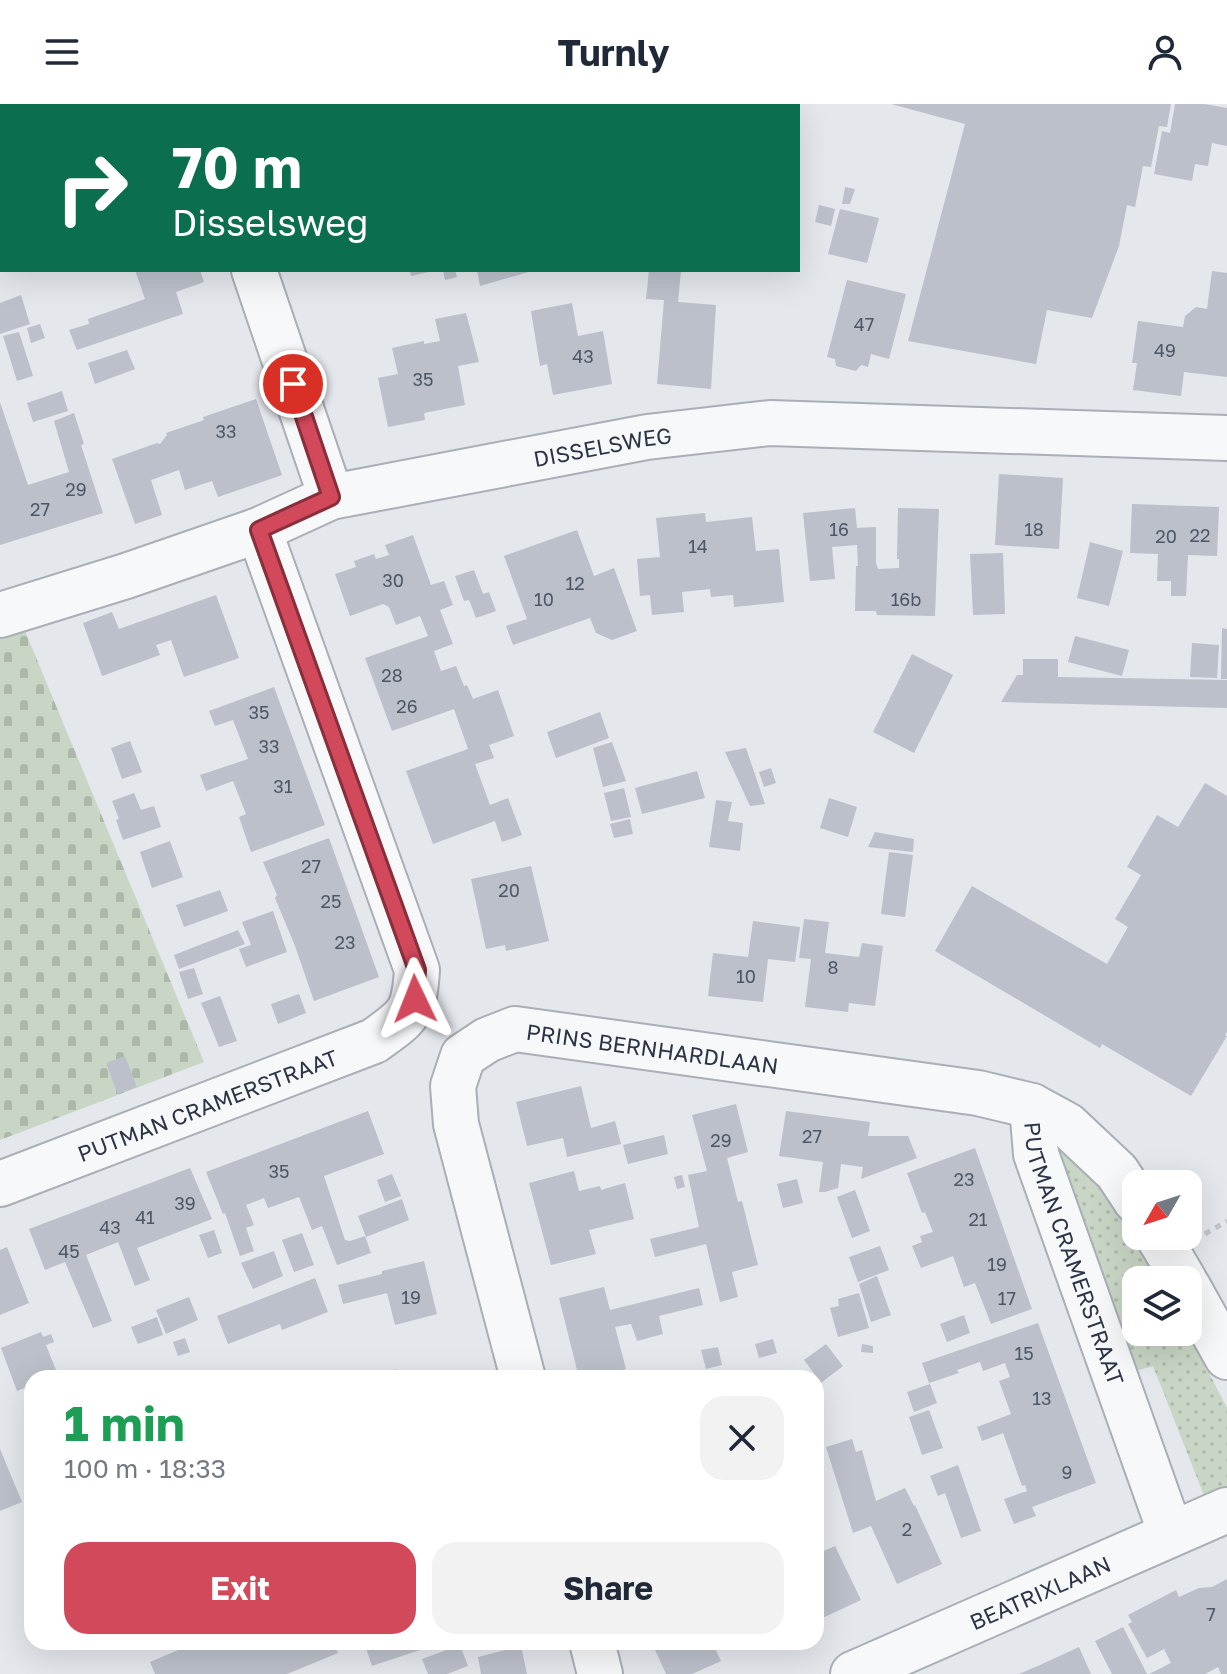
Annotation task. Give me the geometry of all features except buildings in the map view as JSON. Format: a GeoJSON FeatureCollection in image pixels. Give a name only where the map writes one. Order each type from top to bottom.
{"type":"FeatureCollection","features":[{"type":"Feature","properties":{"kind":"street"},"geometry":{"type":"LineString","coordinates":[[255,272],[331,497]]}},
{"type":"Feature","properties":{"kind":"street","name":"DISSELSWEG"},"geometry":{"type":"LineString","coordinates":[[0,615],[259,530],[331,497],[647,437],[770,423],[1227,438]]}},
{"type":"Feature","properties":{"kind":"street","name":"PUTMAN CRAMERSTRAAT"},"geometry":{"type":"LineString","coordinates":[[0,1184],[374,1041],[403,1021],[415,999],[417,970],[259,530]]}},
{"type":"Feature","properties":{"kind":"street","name":"PRINS BERNHARDLAAN"},"geometry":{"type":"LineString","coordinates":[[521,1370],[456,1124],[453,1086],[463,1056],[487,1040],[515,1029],[978,1093],[1032,1106]]}},
{"type":"Feature","properties":{"kind":"street","name":"PUTMAN CRAMERSTRAAT"},"geometry":{"type":"LineString","coordinates":[[1032,1106],[1067,1125],[1122,1180]]}},
{"type":"Feature","properties":{"kind":"street","name":"PUTMAN CRAMERSTRAAT"},"geometry":{"type":"LineString","coordinates":[[1032,1106],[1036,1154],[1171,1534]]}},
{"type":"Feature","properties":{"kind":"street"},"geometry":{"type":"LineString","coordinates":[[1202,1312],[1227,1357]]}},
{"type":"Feature","properties":{"kind":"street","name":"BEATRIXLAAN"},"geometry":{"type":"LineString","coordinates":[[853,1674],[1227,1510]]}},
{"type":"Feature","properties":{"kind":"street"},"geometry":{"type":"LineString","coordinates":[[594,1650],[600,1674]]}},
{"type":"Feature","properties":{"kind":"green space"},"geometry":{"type":"Polygon","coordinates":[[[25,631],[204,1062],[0,1140],[0,639],[25,631]]]}},
{"type":"Feature","properties":{"kind":"green space"},"geometry":{"type":"Polygon","coordinates":[[[1056,1150],[1081,1163],[1106,1187],[1122,1211],[1122,1250],[1146,1250],[1154,1266],[1122,1266],[1122,1346],[1195,1346],[1227,1408],[1227,1487],[1205,1498],[1153,1366],[1128,1373],[1056,1150]]]}},
{"type":"Feature","properties":{"kind":"route"},"geometry":{"type":"LineString","coordinates":[[293,384],[331,497],[259,530],[417,970],[415,999]]}}]}
